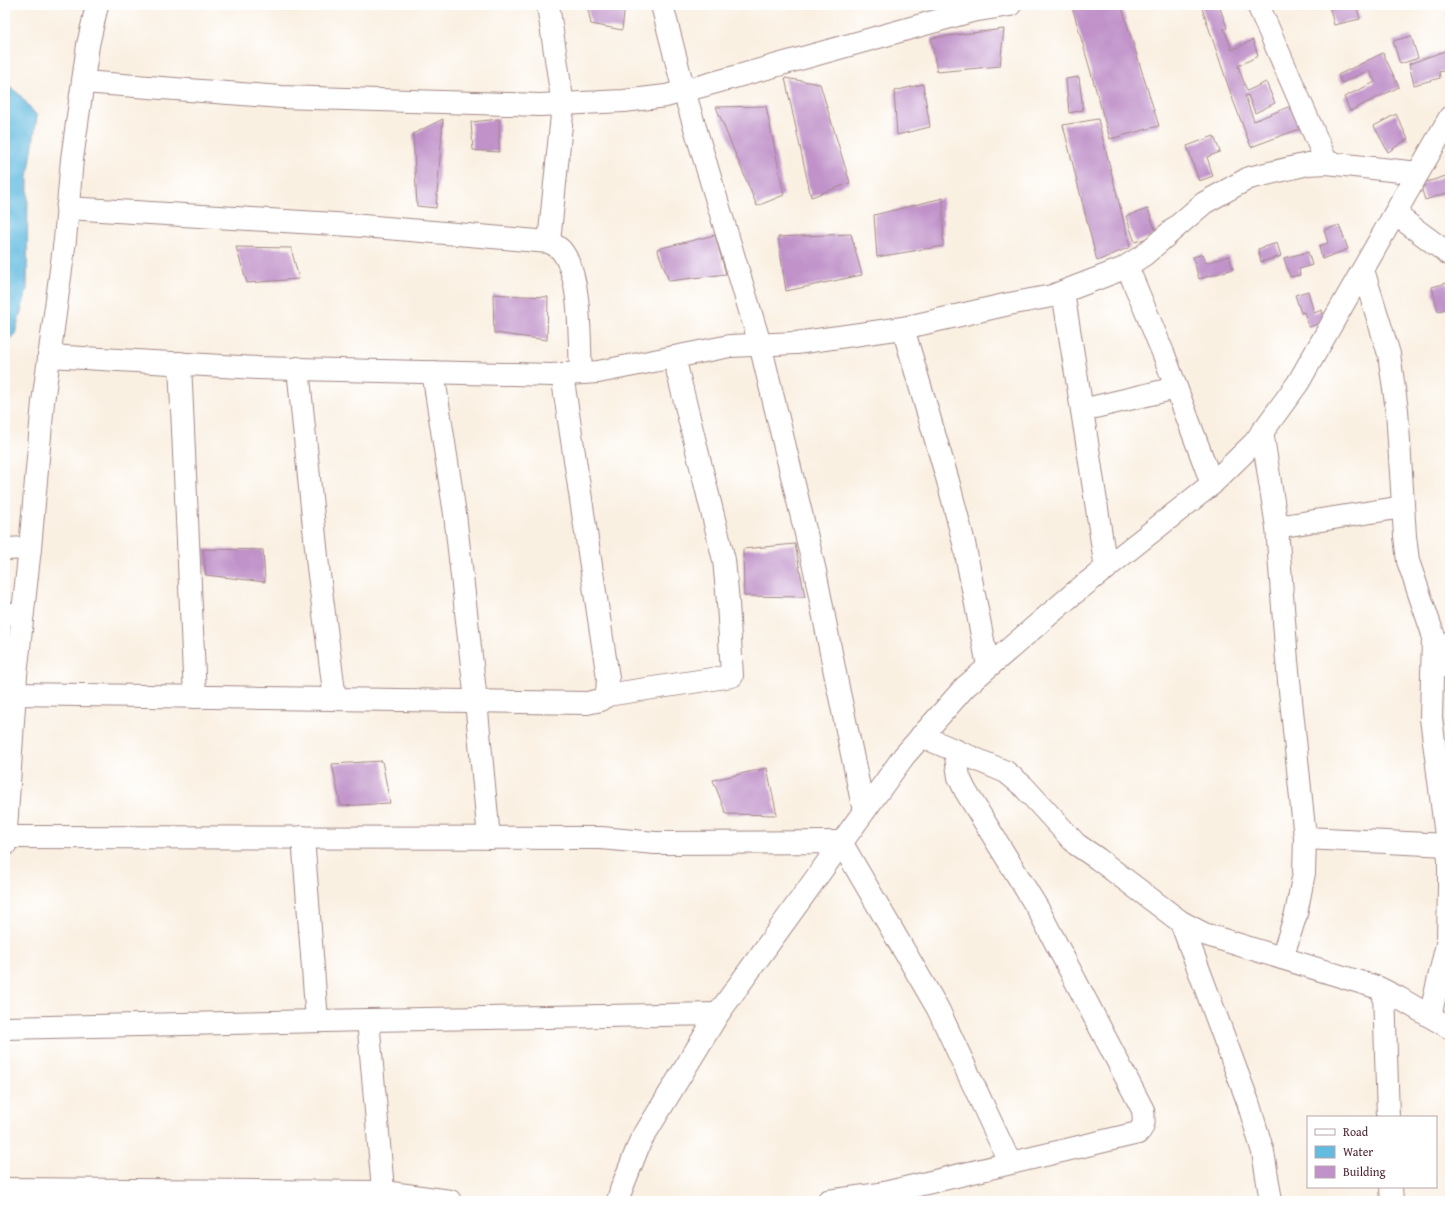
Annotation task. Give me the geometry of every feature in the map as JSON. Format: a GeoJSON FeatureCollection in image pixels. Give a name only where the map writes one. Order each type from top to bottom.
{"type":"FeatureCollection","features":[{"type":"Feature","properties":{"kind":"street"},"geometry":{"type":"LineString","coordinates":[[5,845],[6,802],[15,694],[14,614],[30,548],[44,402],[72,159],[88,45],[97,5]]}},
{"type":"Feature","properties":{"kind":"street"},"geometry":{"type":"LineString","coordinates":[[548,5],[563,104],[549,242]]}},
{"type":"Feature","properties":{"kind":"street"},"geometry":{"type":"LineString","coordinates":[[662,5],[684,91],[760,344],[815,571],[864,811]]}},
{"type":"Feature","properties":{"kind":"street"},"geometry":{"type":"LineString","coordinates":[[83,82],[281,97],[540,106],[624,101],[666,96],[972,11],[1010,5]]}},
{"type":"Feature","properties":{"kind":"street"},"geometry":{"type":"LineString","coordinates":[[1258,5],[1327,163]]}},
{"type":"Feature","properties":{"kind":"street"},"geometry":{"type":"LineString","coordinates":[[618,1201],[640,1142],[718,1014],[904,756],[964,687],[1073,594],[1212,484],[1255,442],[1298,383],[1450,117]]}},
{"type":"Feature","properties":{"kind":"street"},"geometry":{"type":"LineString","coordinates":[[49,356],[257,368],[432,372],[598,372],[730,346],[796,343],[903,328],[1009,304],[1052,296],[1122,269],[1144,255],[1204,203],[1249,178],[1308,164],[1327,163],[1418,173]]}},
{"type":"Feature","properties":{"kind":"street"},"geometry":{"type":"LineString","coordinates":[[67,208],[351,225],[549,242],[561,250],[570,265],[578,302],[571,373],[608,678],[607,695]]}},
{"type":"Feature","properties":{"kind":"street"},"geometry":{"type":"LineString","coordinates":[[1395,214],[1450,255]]}},
{"type":"Feature","properties":{"kind":"street"},"geometry":{"type":"LineString","coordinates":[[1127,266],[1176,388],[1212,484]]}},
{"type":"Feature","properties":{"kind":"street"},"geometry":{"type":"LineString","coordinates":[[1363,270],[1389,354],[1397,410],[1408,562],[1433,634],[1450,668]]}},
{"type":"Feature","properties":{"kind":"street"},"geometry":{"type":"LineString","coordinates":[[1063,292],[1106,569]]}},
{"type":"Feature","properties":{"kind":"street"},"geometry":{"type":"LineString","coordinates":[[903,328],[948,481],[964,543],[988,666]]}},
{"type":"Feature","properties":{"kind":"street"},"geometry":{"type":"LineString","coordinates":[[15,694],[587,702],[600,700],[607,695],[732,676],[724,560],[674,356]]}},
{"type":"Feature","properties":{"kind":"street"},"geometry":{"type":"LineString","coordinates":[[180,363],[195,697]]}},
{"type":"Feature","properties":{"kind":"street"},"geometry":{"type":"LineString","coordinates":[[298,368],[318,567],[335,699]]}},
{"type":"Feature","properties":{"kind":"street"},"geometry":{"type":"LineString","coordinates":[[432,372],[455,514],[476,701],[489,838]]}},
{"type":"Feature","properties":{"kind":"street"},"geometry":{"type":"LineString","coordinates":[[1082,410],[1176,388]]}},
{"type":"Feature","properties":{"kind":"street"},"geometry":{"type":"LineString","coordinates":[[1262,431],[1277,526],[1287,661],[1305,838],[1304,873],[1296,914],[1282,958]]}},
{"type":"Feature","properties":{"kind":"street"},"geometry":{"type":"LineString","coordinates":[[1277,526],[1403,507]]}},
{"type":"Feature","properties":{"kind":"street"},"geometry":{"type":"LineString","coordinates":[[5,549],[30,548]]}},
{"type":"Feature","properties":{"kind":"street"},"geometry":{"type":"LineString","coordinates":[[1430,1016],[1448,940],[1450,894],[1447,845],[1431,718],[1433,634]]}},
{"type":"Feature","properties":{"kind":"street"},"geometry":{"type":"LineString","coordinates":[[921,736],[1006,772],[1022,786],[1076,844],[1181,922],[1204,934],[1379,988],[1450,1028]]}},
{"type":"Feature","properties":{"kind":"street"},"geometry":{"type":"LineString","coordinates":[[828,1201],[880,1194],[1138,1133],[1142,1129],[1144,1120],[1142,1110],[1038,908],[959,778],[954,750]]}},
{"type":"Feature","properties":{"kind":"street"},"geometry":{"type":"LineString","coordinates":[[6,837],[601,838],[654,843],[841,842]]}},
{"type":"Feature","properties":{"kind":"street"},"geometry":{"type":"LineString","coordinates":[[303,837],[317,1021]]}},
{"type":"Feature","properties":{"kind":"street"},"geometry":{"type":"LineString","coordinates":[[1305,838],[1447,845]]}},
{"type":"Feature","properties":{"kind":"street"},"geometry":{"type":"LineString","coordinates":[[841,842],[938,1009],[1010,1163]]}},
{"type":"Feature","properties":{"kind":"street"},"geometry":{"type":"LineString","coordinates":[[1181,922],[1248,1102],[1263,1152],[1271,1201]]}},
{"type":"Feature","properties":{"kind":"street"},"geometry":{"type":"LineString","coordinates":[[1384,991],[1388,1116]]}},
{"type":"Feature","properties":{"kind":"street"},"geometry":{"type":"LineString","coordinates":[[5,1028],[718,1014]]}},
{"type":"Feature","properties":{"kind":"street"},"geometry":{"type":"LineString","coordinates":[[368,1020],[384,1197]]}},
{"type":"Feature","properties":{"kind":"street"},"geometry":{"type":"LineString","coordinates":[[1391,1188],[1392,1201]]}},
{"type":"Feature","properties":{"kind":"street"},"geometry":{"type":"LineString","coordinates":[[5,1189],[118,1196],[384,1197],[450,1201]]}},
{"type":"Feature","properties":{"kind":"water"},"geometry":{"type":"Polygon","coordinates":[[[5,84],[19,94],[37,116],[28,177],[27,289],[15,334],[5,344],[5,84]]]}},
{"type":"Feature","properties":{"kind":"building"},"geometry":{"type":"Polygon","coordinates":[[[587,5],[625,5],[622,30],[591,24],[587,5]]]}},
{"type":"Feature","properties":{"kind":"building"},"geometry":{"type":"Polygon","coordinates":[[[1099,5],[1121,5],[1159,126],[1110,139],[1073,10],[1099,5]]]}},
{"type":"Feature","properties":{"kind":"building"},"geometry":{"type":"Polygon","coordinates":[[[1201,5],[1219,5],[1227,28],[1224,29],[1232,50],[1253,40],[1258,56],[1238,66],[1247,91],[1266,82],[1275,103],[1255,113],[1248,95],[1245,96],[1254,121],[1293,105],[1302,128],[1251,147],[1233,100],[1201,5]]]}},
{"type":"Feature","properties":{"kind":"building"},"geometry":{"type":"Polygon","coordinates":[[[1329,5],[1356,5],[1360,19],[1334,25],[1329,5]]]}},
{"type":"Feature","properties":{"kind":"building"},"geometry":{"type":"Polygon","coordinates":[[[1004,29],[1000,66],[937,72],[931,38],[1004,29]]]}},
{"type":"Feature","properties":{"kind":"building"},"geometry":{"type":"Polygon","coordinates":[[[1411,36],[1418,58],[1400,64],[1393,41],[1411,36]]]}},
{"type":"Feature","properties":{"kind":"building"},"geometry":{"type":"Polygon","coordinates":[[[1450,49],[1450,69],[1439,72],[1440,78],[1414,85],[1409,64],[1450,49]]]}},
{"type":"Feature","properties":{"kind":"building"},"geometry":{"type":"Polygon","coordinates":[[[1383,53],[1399,87],[1350,111],[1344,97],[1375,82],[1369,70],[1342,83],[1338,75],[1383,53]]]}},
{"type":"Feature","properties":{"kind":"building"},"geometry":{"type":"Polygon","coordinates":[[[1079,77],[1083,110],[1069,113],[1066,79],[1079,77]]]}},
{"type":"Feature","properties":{"kind":"building"},"geometry":{"type":"Polygon","coordinates":[[[785,78],[820,84],[850,183],[811,197],[785,78]]]}},
{"type":"Feature","properties":{"kind":"building"},"geometry":{"type":"Polygon","coordinates":[[[923,84],[930,127],[897,135],[894,91],[923,84]]]}},
{"type":"Feature","properties":{"kind":"building"},"geometry":{"type":"Polygon","coordinates":[[[766,106],[784,195],[757,206],[716,107],[766,106]]]}},
{"type":"Feature","properties":{"kind":"building"},"geometry":{"type":"Polygon","coordinates":[[[1396,114],[1408,139],[1388,152],[1374,126],[1396,114]]]}},
{"type":"Feature","properties":{"kind":"building"},"geometry":{"type":"Polygon","coordinates":[[[443,119],[436,208],[417,206],[413,134],[443,119]]]}},
{"type":"Feature","properties":{"kind":"building"},"geometry":{"type":"Polygon","coordinates":[[[499,119],[499,152],[473,150],[471,122],[499,119]]]}},
{"type":"Feature","properties":{"kind":"building"},"geometry":{"type":"Polygon","coordinates":[[[1098,119],[1130,247],[1097,261],[1063,125],[1098,119]]]}},
{"type":"Feature","properties":{"kind":"building"},"geometry":{"type":"Polygon","coordinates":[[[1214,136],[1220,152],[1207,157],[1213,176],[1199,181],[1187,146],[1214,136]]]}},
{"type":"Feature","properties":{"kind":"building"},"geometry":{"type":"Polygon","coordinates":[[[1446,176],[1450,192],[1425,200],[1420,184],[1446,176]]]}},
{"type":"Feature","properties":{"kind":"building"},"geometry":{"type":"Polygon","coordinates":[[[943,198],[943,246],[877,257],[874,215],[943,198]]]}},
{"type":"Feature","properties":{"kind":"building"},"geometry":{"type":"Polygon","coordinates":[[[1148,209],[1157,235],[1135,242],[1126,216],[1148,209]]]}},
{"type":"Feature","properties":{"kind":"building"},"geometry":{"type":"Polygon","coordinates":[[[1339,225],[1348,249],[1322,259],[1319,246],[1328,243],[1324,230],[1339,225]]]}},
{"type":"Feature","properties":{"kind":"building"},"geometry":{"type":"Polygon","coordinates":[[[851,234],[862,275],[786,291],[778,237],[851,234]]]}},
{"type":"Feature","properties":{"kind":"building"},"geometry":{"type":"Polygon","coordinates":[[[715,235],[726,274],[669,281],[657,249],[715,235]]]}},
{"type":"Feature","properties":{"kind":"building"},"geometry":{"type":"Polygon","coordinates":[[[1277,243],[1281,256],[1261,262],[1258,249],[1277,243]]]}},
{"type":"Feature","properties":{"kind":"building"},"geometry":{"type":"Polygon","coordinates":[[[236,247],[291,248],[299,279],[247,283],[236,247]]]}},
{"type":"Feature","properties":{"kind":"building"},"geometry":{"type":"Polygon","coordinates":[[[1308,252],[1312,265],[1299,269],[1300,275],[1290,277],[1284,258],[1308,252]]]}},
{"type":"Feature","properties":{"kind":"building"},"geometry":{"type":"Polygon","coordinates":[[[1203,254],[1206,263],[1229,256],[1233,269],[1199,279],[1193,257],[1203,254]]]}},
{"type":"Feature","properties":{"kind":"building"},"geometry":{"type":"Polygon","coordinates":[[[1447,283],[1450,297],[1450,308],[1438,311],[1432,287],[1447,283]]]}},
{"type":"Feature","properties":{"kind":"building"},"geometry":{"type":"Polygon","coordinates":[[[1308,291],[1314,313],[1322,310],[1325,322],[1309,327],[1304,312],[1301,313],[1295,295],[1308,291]]]}},
{"type":"Feature","properties":{"kind":"building"},"geometry":{"type":"Polygon","coordinates":[[[493,294],[548,297],[547,340],[494,333],[493,294]]]}},
{"type":"Feature","properties":{"kind":"building"},"geometry":{"type":"Polygon","coordinates":[[[795,544],[805,597],[744,596],[743,549],[795,544]]]}},
{"type":"Feature","properties":{"kind":"building"},"geometry":{"type":"Polygon","coordinates":[[[203,549],[263,550],[265,582],[206,575],[203,549]]]}},
{"type":"Feature","properties":{"kind":"building"},"geometry":{"type":"Polygon","coordinates":[[[382,761],[390,803],[341,806],[332,764],[382,761]]]}},
{"type":"Feature","properties":{"kind":"building"},"geometry":{"type":"Polygon","coordinates":[[[767,768],[777,815],[726,814],[713,780],[767,768]]]}}]}
